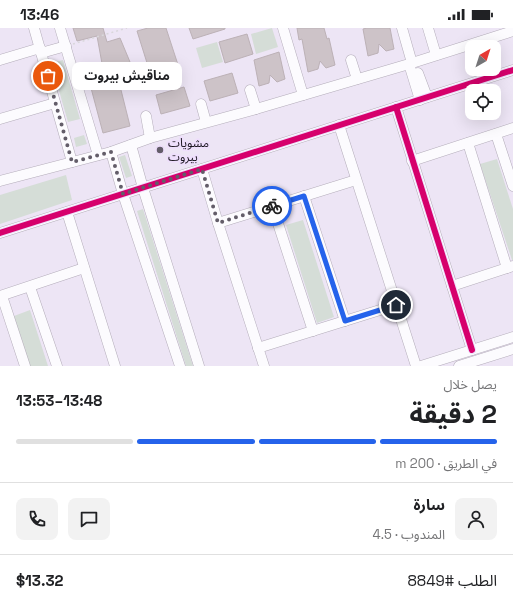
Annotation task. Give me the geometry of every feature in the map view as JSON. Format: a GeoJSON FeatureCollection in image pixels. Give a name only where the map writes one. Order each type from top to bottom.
{"type":"FeatureCollection","features":[{"type":"Feature","properties":{"kind":"street"},"geometry":{"type":"LineString","coordinates":[[34,28],[72,162]]}},
{"type":"Feature","properties":{"kind":"street"},"geometry":{"type":"LineString","coordinates":[[60,28],[98,155]]}},
{"type":"Feature","properties":{"kind":"street"},"geometry":{"type":"LineString","coordinates":[[283,28],[303,95]]}},
{"type":"Feature","properties":{"kind":"street"},"geometry":{"type":"LineString","coordinates":[[402,28],[423,98]]}},
{"type":"Feature","properties":{"kind":"street"},"geometry":{"type":"LineString","coordinates":[[428,28],[436,55]]}},
{"type":"Feature","properties":{"kind":"street"},"geometry":{"type":"LineString","coordinates":[[0,181],[111,152],[150,138],[256,109],[412,63],[513,31]]}},
{"type":"Feature","properties":{"kind":"street"},"geometry":{"type":"LineString","coordinates":[[0,60],[40,50],[66,46]]}},
{"type":"Feature","properties":{"kind":"street"},"geometry":{"type":"LineString","coordinates":[[351,60],[357,79]]}},
{"type":"Feature","properties":{"kind":"street"},"geometry":{"type":"LineString","coordinates":[[0,233],[513,70]]}},
{"type":"Feature","properties":{"kind":"street"},"geometry":{"type":"LineString","coordinates":[[250,90],[256,109]]}},
{"type":"Feature","properties":{"kind":"street"},"geometry":{"type":"LineString","coordinates":[[0,119],[55,103]]}},
{"type":"Feature","properties":{"kind":"street"},"geometry":{"type":"LineString","coordinates":[[201,104],[206,122]]}},
{"type":"Feature","properties":{"kind":"street"},"geometry":{"type":"LineString","coordinates":[[396,107],[472,350]]}},
{"type":"Feature","properties":{"kind":"street"},"geometry":{"type":"LineString","coordinates":[[146,116],[150,138]]}},
{"type":"Feature","properties":{"kind":"street"},"geometry":{"type":"LineString","coordinates":[[339,125],[416,366]]}},
{"type":"Feature","properties":{"kind":"street"},"geometry":{"type":"LineString","coordinates":[[412,161],[513,128]]}},
{"type":"Feature","properties":{"kind":"street"},"geometry":{"type":"LineString","coordinates":[[496,134],[513,186]]}},
{"type":"Feature","properties":{"kind":"street"},"geometry":{"type":"LineString","coordinates":[[452,286],[510,267],[468,143]]}},
{"type":"Feature","properties":{"kind":"street"},"geometry":{"type":"LineString","coordinates":[[131,145],[199,366]]}},
{"type":"Feature","properties":{"kind":"street"},"geometry":{"type":"LineString","coordinates":[[111,152],[123,194],[180,366]]}},
{"type":"Feature","properties":{"kind":"street"},"geometry":{"type":"LineString","coordinates":[[202,169],[264,366]]}},
{"type":"Feature","properties":{"kind":"street"},"geometry":{"type":"LineString","coordinates":[[218,223],[356,180]]}},
{"type":"Feature","properties":{"kind":"street"},"geometry":{"type":"LineString","coordinates":[[304,196],[345,321]]}},
{"type":"Feature","properties":{"kind":"street"},"geometry":{"type":"LineString","coordinates":[[272,206],[313,331]]}},
{"type":"Feature","properties":{"kind":"street"},"geometry":{"type":"LineString","coordinates":[[67,212],[115,366]]}},
{"type":"Feature","properties":{"kind":"street"},"geometry":{"type":"LineString","coordinates":[[24,366],[1,296],[84,268]]}},
{"type":"Feature","properties":{"kind":"street"},"geometry":{"type":"LineString","coordinates":[[30,287],[56,366]]}},
{"type":"Feature","properties":{"kind":"street"},"geometry":{"type":"LineString","coordinates":[[258,348],[396,305]]}},
{"type":"Feature","properties":{"kind":"street"},"geometry":{"type":"LineString","coordinates":[[421,366],[513,337]]}},
{"type":"Feature","properties":{"kind":"street"},"geometry":{"type":"LineString","coordinates":[[459,366],[477,363],[513,348]]}},
{"type":"Feature","properties":{"kind":"path"},"geometry":{"type":"LineString","coordinates":[[66,46],[127,28]]}},
{"type":"Feature","properties":{"kind":"shaded area"},"geometry":{"type":"Polygon","coordinates":[[[272,28],[278,47],[256,54],[251,34],[272,28]]]}},
{"type":"Feature","properties":{"kind":"shaded area"},"geometry":{"type":"Polygon","coordinates":[[[217,42],[223,62],[202,68],[196,48],[217,42]]]}},
{"type":"Feature","properties":{"kind":"shaded area"},"geometry":{"type":"Polygon","coordinates":[[[63,60],[80,119],[68,122],[51,63],[63,60]]]}},
{"type":"Feature","properties":{"kind":"shaded area"},"geometry":{"type":"Polygon","coordinates":[[[84,135],[87,144],[76,147],[74,138],[84,135]]]}},
{"type":"Feature","properties":{"kind":"shaded area"},"geometry":{"type":"Polygon","coordinates":[[[125,155],[132,176],[126,178],[119,157],[125,155]]]}},
{"type":"Feature","properties":{"kind":"shaded area"},"geometry":{"type":"Polygon","coordinates":[[[497,159],[513,209],[513,260],[480,164],[497,159]]]}},
{"type":"Feature","properties":{"kind":"shaded area"},"geometry":{"type":"Polygon","coordinates":[[[66,175],[72,200],[0,224],[0,195],[66,175]]]}},
{"type":"Feature","properties":{"kind":"shaded area"},"geometry":{"type":"Polygon","coordinates":[[[143,209],[193,366],[186,366],[137,211],[143,209]]]}},
{"type":"Feature","properties":{"kind":"shaded area"},"geometry":{"type":"Polygon","coordinates":[[[303,220],[334,317],[317,323],[286,225],[303,220]]]}},
{"type":"Feature","properties":{"kind":"shaded area"},"geometry":{"type":"Polygon","coordinates":[[[30,310],[48,366],[30,366],[14,316],[30,310]]]}},
{"type":"Feature","properties":{"kind":"building"},"geometry":{"type":"Polygon","coordinates":[[[73,28],[103,28],[107,42],[120,38],[130,62],[115,66],[130,126],[103,133],[87,73],[103,69],[97,36],[77,41],[73,28]]]}},
{"type":"Feature","properties":{"kind":"building"},"geometry":{"type":"Polygon","coordinates":[[[148,28],[166,28],[181,74],[153,82],[137,31],[148,28]]]}},
{"type":"Feature","properties":{"kind":"building"},"geometry":{"type":"Polygon","coordinates":[[[189,28],[225,28],[225,29],[193,39],[189,28]]]}},
{"type":"Feature","properties":{"kind":"building"},"geometry":{"type":"Polygon","coordinates":[[[297,28],[324,28],[327,39],[329,38],[335,65],[326,68],[320,61],[318,69],[308,72],[302,39],[299,40],[297,28]]]}},
{"type":"Feature","properties":{"kind":"building"},"geometry":{"type":"Polygon","coordinates":[[[390,28],[394,49],[386,51],[379,44],[378,53],[368,56],[363,29],[390,28]]]}},
{"type":"Feature","properties":{"kind":"building"},"geometry":{"type":"Polygon","coordinates":[[[247,34],[253,54],[225,63],[219,42],[247,34]]]}},
{"type":"Feature","properties":{"kind":"building"},"geometry":{"type":"Polygon","coordinates":[[[279,52],[285,79],[277,82],[270,75],[269,83],[259,86],[254,60],[279,52]]]}},
{"type":"Feature","properties":{"kind":"building"},"geometry":{"type":"Polygon","coordinates":[[[232,73],[238,93],[210,101],[204,81],[232,73]]]}},
{"type":"Feature","properties":{"kind":"building"},"geometry":{"type":"Polygon","coordinates":[[[184,87],[190,106],[161,114],[156,95],[184,87]]]}},
{"type":"Feature","properties":{"kind":"cycle path"},"geometry":{"type":"LineString","coordinates":[[0,233],[513,70]]}},
{"type":"Feature","properties":{"kind":"cycle path"},"geometry":{"type":"LineString","coordinates":[[396,107],[472,350]]}},
{"type":"Feature","properties":{"kind":"way so far"},"geometry":{"type":"LineString","coordinates":[[48,76],[72,162],[111,152],[123,194],[202,169],[218,223],[272,206]]}},
{"type":"Feature","properties":{"kind":"place","name":"مناقيش بيروت"},"geometry":{"type":"Point","coordinates":[48,76]}},
{"type":"Feature","properties":{"kind":"place","name":"مشويات بيروت"},"geometry":{"type":"Point","coordinates":[160,150]}},
{"type":"Feature","properties":{"kind":"route"},"geometry":{"type":"LineString","coordinates":[[272,206],[304,196],[345,321],[396,305]]}}]}
